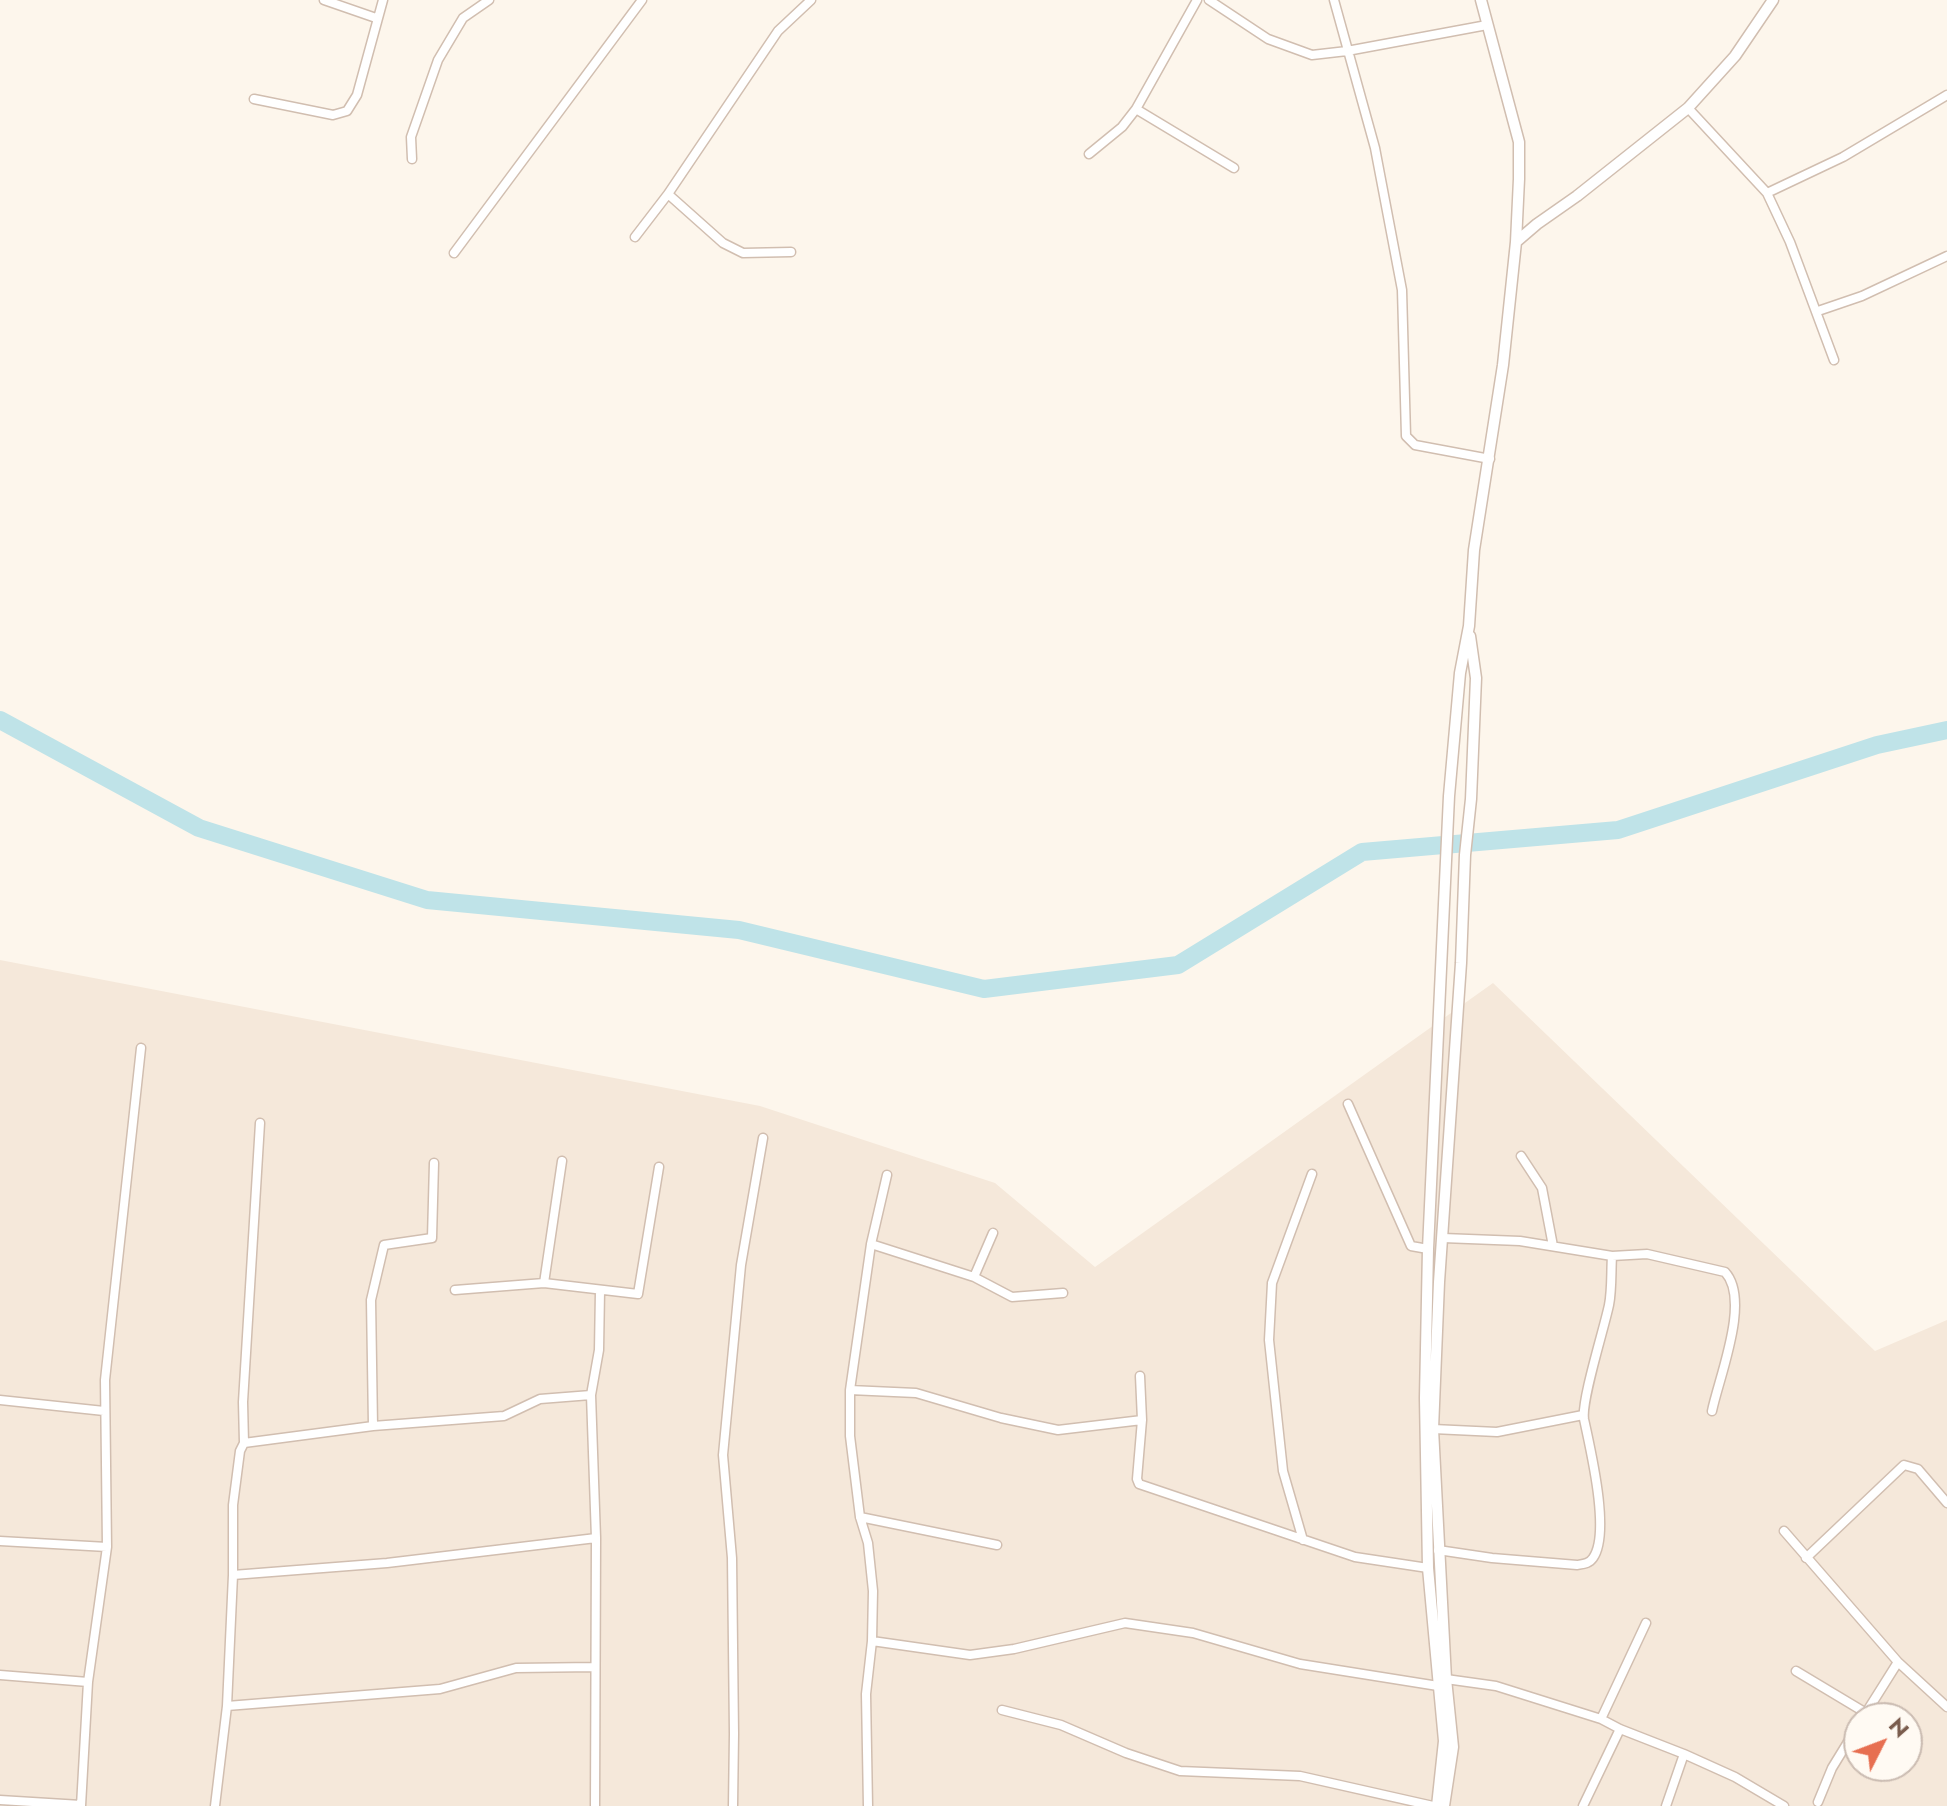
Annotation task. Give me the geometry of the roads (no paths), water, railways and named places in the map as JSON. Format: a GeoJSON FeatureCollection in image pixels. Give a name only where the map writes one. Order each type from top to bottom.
{"type":"FeatureCollection","features":[{"type":"Feature","properties":{"kind":"street"},"geometry":{"type":"LineString","coordinates":[[324,0],[376,18]]}},
{"type":"Feature","properties":{"kind":"street"},"geometry":{"type":"LineString","coordinates":[[254,99],[333,115],[347,111],[357,95],[383,0]]}},
{"type":"Feature","properties":{"kind":"street"},"geometry":{"type":"LineString","coordinates":[[412,159],[411,137],[438,60],[463,18],[489,0]]}},
{"type":"Feature","properties":{"kind":"street"},"geometry":{"type":"LineString","coordinates":[[454,253],[642,0]]}},
{"type":"Feature","properties":{"kind":"street"},"geometry":{"type":"LineString","coordinates":[[635,237],[668,194],[778,31],[811,0]]}},
{"type":"Feature","properties":{"kind":"street"},"geometry":{"type":"LineString","coordinates":[[1089,154],[1122,127],[1136,109],[1197,0]]}},
{"type":"Feature","properties":{"kind":"street"},"geometry":{"type":"LineString","coordinates":[[1209,0],[1249,29],[1312,55],[1487,25]]}},
{"type":"Feature","properties":{"kind":"street"},"geometry":{"type":"LineString","coordinates":[[1334,0],[1375,148],[1402,290],[1406,436],[1415,445],[1490,459]]}},
{"type":"Feature","properties":{"kind":"street"},"geometry":{"type":"LineString","coordinates":[[1444,1806],[1453,1747],[1428,1568],[1425,1398],[1428,1249],[1449,796],[1460,673],[1469,626],[1474,550],[1490,459],[1516,242],[1519,142],[1481,0]]}},
{"type":"Feature","properties":{"kind":"street"},"geometry":{"type":"LineString","coordinates":[[1516,242],[1688,108],[1735,56],[1773,0]]}},
{"type":"Feature","properties":{"kind":"street"},"geometry":{"type":"LineString","coordinates":[[1767,193],[1843,157],[1947,95]]}},
{"type":"Feature","properties":{"kind":"street"},"geometry":{"type":"LineString","coordinates":[[1688,108],[1767,193],[1818,311],[1834,360]]}},
{"type":"Feature","properties":{"kind":"street"},"geometry":{"type":"LineString","coordinates":[[1136,109],[1234,168]]}},
{"type":"Feature","properties":{"kind":"street"},"geometry":{"type":"LineString","coordinates":[[668,194],[723,243],[743,253],[791,252]]}},
{"type":"Feature","properties":{"kind":"street"},"geometry":{"type":"LineString","coordinates":[[1818,311],[1862,296],[1947,256]]}},
{"type":"Feature","properties":{"kind":"street"},"geometry":{"type":"LineString","coordinates":[[1002,1710],[1061,1725],[1126,1753],[1180,1771],[1300,1776],[1435,1806],[1444,1741],[1433,1429],[1465,855],[1471,799],[1476,678],[1469,626]]}},
{"type":"Feature","properties":{"kind":"street"},"geometry":{"type":"LineString","coordinates":[[0,1800],[81,1806],[88,1682],[107,1547],[105,1380],[141,1048]]}},
{"type":"Feature","properties":{"kind":"street"},"geometry":{"type":"LineString","coordinates":[[1348,1104],[1411,1246],[1428,1249]]}},
{"type":"Feature","properties":{"kind":"street"},"geometry":{"type":"LineString","coordinates":[[215,1806],[227,1706],[233,1505],[240,1451],[244,1443],[243,1402],[260,1123]]}},
{"type":"Feature","properties":{"kind":"street"},"geometry":{"type":"LineString","coordinates":[[733,1806],[732,1558],[723,1455],[737,1294],[763,1138]]}},
{"type":"Feature","properties":{"kind":"street"},"geometry":{"type":"LineString","coordinates":[[1521,1156],[1542,1188],[1553,1246]]}},
{"type":"Feature","properties":{"kind":"street"},"geometry":{"type":"LineString","coordinates":[[544,1283],[562,1161]]}},
{"type":"Feature","properties":{"kind":"street"},"geometry":{"type":"LineString","coordinates":[[373,1426],[371,1300],[384,1245],[432,1238],[434,1163]]}},
{"type":"Feature","properties":{"kind":"street"},"geometry":{"type":"LineString","coordinates":[[455,1290],[544,1283],[638,1294],[659,1167]]}},
{"type":"Feature","properties":{"kind":"street"},"geometry":{"type":"LineString","coordinates":[[1303,1540],[1283,1471],[1269,1340],[1272,1283],[1312,1174]]}},
{"type":"Feature","properties":{"kind":"street"},"geometry":{"type":"LineString","coordinates":[[868,1806],[866,1694],[873,1591],[850,1436],[850,1390],[871,1244],[887,1175]]}},
{"type":"Feature","properties":{"kind":"street"},"geometry":{"type":"LineString","coordinates":[[974,1277],[993,1233]]}},
{"type":"Feature","properties":{"kind":"street"},"geometry":{"type":"LineString","coordinates":[[1443,1238],[1520,1241],[1612,1256],[1647,1254],[1725,1272],[1736,1296],[1735,1315],[1712,1411]]}},
{"type":"Feature","properties":{"kind":"street"},"geometry":{"type":"LineString","coordinates":[[871,1244],[974,1277],[1012,1297],[1063,1293]]}},
{"type":"Feature","properties":{"kind":"street"},"geometry":{"type":"LineString","coordinates":[[1438,1550],[1577,1565],[1587,1564],[1594,1557],[1598,1542],[1599,1506],[1594,1458],[1583,1415],[1610,1301],[1612,1256]]}},
{"type":"Feature","properties":{"kind":"street"},"geometry":{"type":"LineString","coordinates":[[595,1806],[596,1538],[591,1395],[599,1350],[600,1291]]}},
{"type":"Feature","properties":{"kind":"street"},"geometry":{"type":"LineString","coordinates":[[1140,1376],[1142,1420],[1139,1484],[1355,1557],[1428,1568]]}},
{"type":"Feature","properties":{"kind":"street"},"geometry":{"type":"LineString","coordinates":[[850,1390],[916,1393],[1001,1418],[1058,1430],[1142,1420]]}},
{"type":"Feature","properties":{"kind":"street"},"geometry":{"type":"LineString","coordinates":[[244,1443],[373,1426],[504,1416],[540,1399],[591,1395]]}},
{"type":"Feature","properties":{"kind":"street"},"geometry":{"type":"LineString","coordinates":[[0,1400],[104,1411]]}},
{"type":"Feature","properties":{"kind":"street"},"geometry":{"type":"LineString","coordinates":[[1433,1429],[1497,1432],[1583,1415]]}},
{"type":"Feature","properties":{"kind":"street"},"geometry":{"type":"LineString","coordinates":[[1806,1558],[1904,1465],[1918,1469],[1947,1503]]}},
{"type":"Feature","properties":{"kind":"street"},"geometry":{"type":"LineString","coordinates":[[860,1517],[997,1545]]}},
{"type":"Feature","properties":{"kind":"street"},"geometry":{"type":"LineString","coordinates":[[1784,1531],[1898,1662],[1947,1707]]}},
{"type":"Feature","properties":{"kind":"street"},"geometry":{"type":"LineString","coordinates":[[233,1575],[387,1563],[596,1538]]}},
{"type":"Feature","properties":{"kind":"street"},"geometry":{"type":"LineString","coordinates":[[0,1541],[107,1547]]}},
{"type":"Feature","properties":{"kind":"street"},"geometry":{"type":"LineString","coordinates":[[872,1641],[970,1655],[1014,1649],[1125,1623],[1193,1633],[1300,1664],[1496,1686],[1601,1719],[1735,1777],[1784,1806]]}},
{"type":"Feature","properties":{"kind":"street"},"geometry":{"type":"LineString","coordinates":[[1601,1719],[1646,1623]]}},
{"type":"Feature","properties":{"kind":"street"},"geometry":{"type":"LineString","coordinates":[[1873,1702],[1898,1662]]}},
{"type":"Feature","properties":{"kind":"street"},"geometry":{"type":"LineString","coordinates":[[227,1706],[440,1689],[516,1668],[595,1667]]}},
{"type":"Feature","properties":{"kind":"street"},"geometry":{"type":"LineString","coordinates":[[1796,1671],[1843,1702]]}},
{"type":"Feature","properties":{"kind":"street"},"geometry":{"type":"LineString","coordinates":[[0,1675],[88,1682]]}},
{"type":"Feature","properties":{"kind":"street"},"geometry":{"type":"LineString","coordinates":[[1583,1806],[1620,1729]]}},
{"type":"Feature","properties":{"kind":"street"},"geometry":{"type":"LineString","coordinates":[[1818,1802],[1843,1750]]}},
{"type":"Feature","properties":{"kind":"street"},"geometry":{"type":"LineString","coordinates":[[1666,1806],[1684,1754]]}},
{"type":"Feature","properties":{"kind":"waterway"},"geometry":{"type":"LineString","coordinates":[[0,720],[199,828],[427,900],[739,930],[984,989],[1178,965],[1362,852],[1618,830],[1877,745],[1947,730]]}}]}
